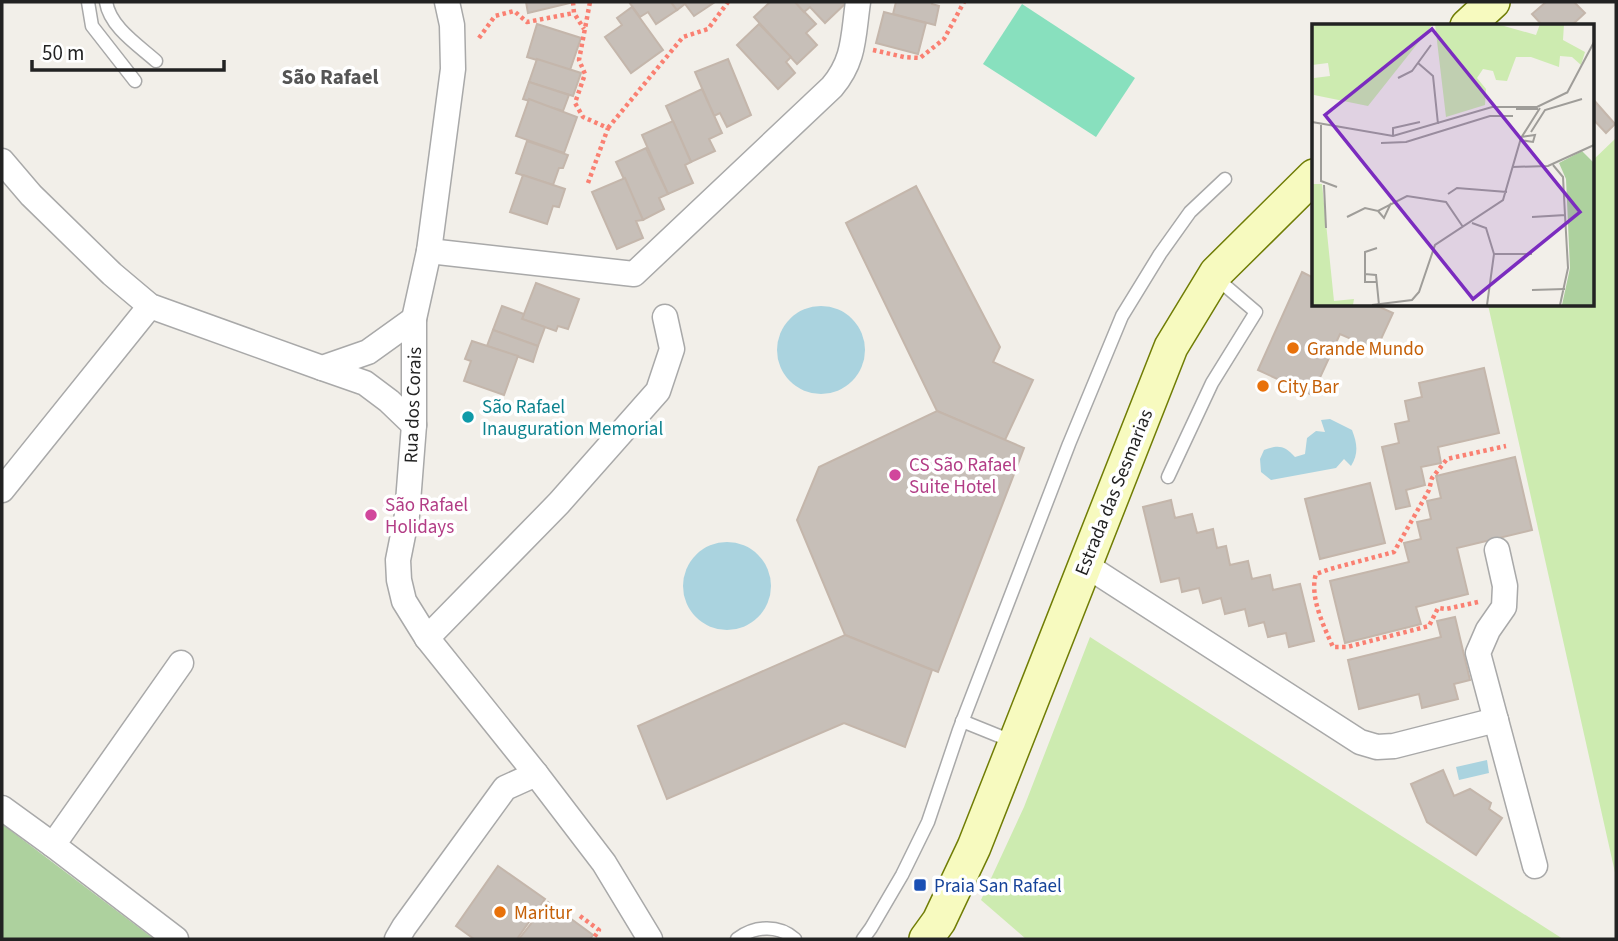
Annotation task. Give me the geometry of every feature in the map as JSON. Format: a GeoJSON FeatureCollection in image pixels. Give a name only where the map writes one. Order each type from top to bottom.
{"type":"FeatureCollection","features":[{"type":"Feature","properties":{"kind":"street","name":"Rua dos Corais"},"geometry":{"type":"LineString","coordinates":[[447,2],[452,25],[453,69],[429,251],[414,319],[414,425],[407,515],[398,560],[399,580],[404,601],[427,638],[604,863],[644,937]]}},
{"type":"Feature","properties":{"kind":"street"},"geometry":{"type":"LineString","coordinates":[[429,251],[634,274],[843,75],[850,60],[858,2]]}},
{"type":"Feature","properties":{"kind":"street"},"geometry":{"type":"LineString","coordinates":[[1469,24],[1493,2]]}},
{"type":"Feature","properties":{"kind":"street"},"geometry":{"type":"LineString","coordinates":[[2,161],[31,195],[112,274],[150,306],[365,383],[414,425]]}},
{"type":"Feature","properties":{"kind":"street","name":"Estrada das Sesmarias"},"geometry":{"type":"LineString","coordinates":[[926,939],[939,921],[974,847],[1171,347],[1214,276],[1312,178]]}},
{"type":"Feature","properties":{"kind":"street"},"geometry":{"type":"LineString","coordinates":[[2,490],[150,306]]}},
{"type":"Feature","properties":{"kind":"street"},"geometry":{"type":"LineString","coordinates":[[427,638],[559,502],[658,391],[672,349],[665,317]]}},
{"type":"Feature","properties":{"kind":"street"},"geometry":{"type":"LineString","coordinates":[[322,368],[368,352],[414,319]]}},
{"type":"Feature","properties":{"kind":"street"},"geometry":{"type":"LineString","coordinates":[[1497,550],[1505,586],[1504,607],[1488,630],[1478,653],[1535,866]]}},
{"type":"Feature","properties":{"kind":"street"},"geometry":{"type":"LineString","coordinates":[[1084,564],[1360,742],[1377,747],[1394,746],[1496,720]]}},
{"type":"Feature","properties":{"kind":"street"},"geometry":{"type":"LineString","coordinates":[[53,845],[181,663]]}},
{"type":"Feature","properties":{"kind":"street"},"geometry":{"type":"LineString","coordinates":[[397,939],[505,788],[536,774]]}},
{"type":"Feature","properties":{"kind":"street"},"geometry":{"type":"LineString","coordinates":[[2,808],[176,939]]}},
{"type":"Feature","properties":{"kind":"street","name":"Estrada das Sesmarias"},"geometry":{"type":"LineString","coordinates":[[912,939],[974,847]]}},
{"type":"Feature","properties":{"kind":"lane"},"geometry":{"type":"LineString","coordinates":[[88,2],[92,26],[135,81]]}},
{"type":"Feature","properties":{"kind":"lane"},"geometry":{"type":"LineString","coordinates":[[106,2],[108,12],[121,29],[156,61]]}},
{"type":"Feature","properties":{"kind":"lane"},"geometry":{"type":"LineString","coordinates":[[863,939],[902,875],[928,822],[962,721],[1069,444],[1122,316],[1160,254],[1190,212],[1225,179]]}},
{"type":"Feature","properties":{"kind":"lane"},"geometry":{"type":"LineString","coordinates":[[1168,477],[1212,383],[1256,312],[1214,276]]}},
{"type":"Feature","properties":{"kind":"lane"},"geometry":{"type":"LineString","coordinates":[[962,721],[1014,742]]}},
{"type":"Feature","properties":{"kind":"lane"},"geometry":{"type":"LineString","coordinates":[[737,939],[758,929],[770,928],[785,932],[795,939]]}},
{"type":"Feature","properties":{"kind":"lane"},"geometry":{"type":"LineString","coordinates":[[853,939],[871,928]]}},
{"type":"Feature","properties":{"kind":"path"},"geometry":{"type":"LineString","coordinates":[[573,2],[574,13],[584,29]]}},
{"type":"Feature","properties":{"kind":"path"},"geometry":{"type":"LineString","coordinates":[[590,2],[579,60],[585,74],[575,103],[583,117],[608,128]]}},
{"type":"Feature","properties":{"kind":"path"},"geometry":{"type":"LineString","coordinates":[[588,183],[608,128],[683,37],[708,29],[728,2]]}},
{"type":"Feature","properties":{"kind":"path"},"geometry":{"type":"LineString","coordinates":[[852,46],[920,58],[944,39],[964,2]]}},
{"type":"Feature","properties":{"kind":"path"},"geometry":{"type":"LineString","coordinates":[[480,38],[495,16],[514,11],[527,22],[574,13]]}},
{"type":"Feature","properties":{"kind":"path"},"geometry":{"type":"LineString","coordinates":[[1483,611],[1482,602],[1438,608],[1429,626],[1347,647],[1333,647],[1325,630],[1313,584],[1316,574],[1395,552],[1429,490],[1432,478],[1447,459],[1506,446]]}},
{"type":"Feature","properties":{"kind":"path"},"geometry":{"type":"LineString","coordinates":[[580,916],[599,930],[593,939]]}},
{"type":"Feature","properties":{"kind":"green space"},"geometry":{"type":"Polygon","coordinates":[[[1022,4],[1135,78],[1096,137],[983,64],[1022,4]]]}},
{"type":"Feature","properties":{"kind":"green space"},"geometry":{"type":"Polygon","coordinates":[[[1616,138],[1616,877],[1488,306],[1594,306],[1594,159],[1616,138]]]}},
{"type":"Feature","properties":{"kind":"green space"},"geometry":{"type":"Polygon","coordinates":[[[1090,637],[1563,939],[1026,939],[981,900],[1024,807],[1090,637]]]}},
{"type":"Feature","properties":{"kind":"green space"},"geometry":{"type":"Polygon","coordinates":[[[2,824],[154,939],[2,939],[2,824]]]}},
{"type":"Feature","properties":{"kind":"water"},"geometry":{"type":"Polygon","coordinates":[[[821,306],[838,309],[852,319],[862,333],[865,350],[862,367],[852,381],[838,391],[821,394],[804,391],[790,381],[780,367],[777,350],[780,333],[790,319],[804,309],[821,306]]]}},
{"type":"Feature","properties":{"kind":"water"},"geometry":{"type":"Polygon","coordinates":[[[1330,419],[1352,430],[1356,448],[1351,466],[1344,459],[1336,468],[1271,480],[1261,472],[1260,459],[1264,450],[1281,447],[1295,457],[1305,454],[1307,438],[1316,431],[1325,432],[1321,420],[1330,419]]]}},
{"type":"Feature","properties":{"kind":"water"},"geometry":{"type":"Polygon","coordinates":[[[727,542],[744,545],[758,555],[768,569],[771,586],[768,603],[758,617],[744,627],[727,630],[710,627],[696,617],[686,603],[683,586],[686,569],[696,555],[710,545],[727,542]]]}},
{"type":"Feature","properties":{"kind":"water"},"geometry":{"type":"Polygon","coordinates":[[[1487,760],[1489,773],[1459,780],[1456,767],[1487,760]]]}},
{"type":"Feature","properties":{"kind":"building"},"geometry":{"type":"Polygon","coordinates":[[[526,2],[569,2],[570,3],[528,13],[526,2]]]}},
{"type":"Feature","properties":{"kind":"building"},"geometry":{"type":"Polygon","coordinates":[[[629,2],[671,2],[677,10],[656,24],[648,12],[640,17],[629,2]]]}},
{"type":"Feature","properties":{"kind":"building"},"geometry":{"type":"Polygon","coordinates":[[[671,2],[715,2],[694,16],[685,4],[677,10],[671,2]]]}},
{"type":"Feature","properties":{"kind":"building"},"geometry":{"type":"Polygon","coordinates":[[[770,2],[795,2],[816,24],[806,33],[817,45],[797,64],[754,17],[770,2]]]}},
{"type":"Feature","properties":{"kind":"building"},"geometry":{"type":"Polygon","coordinates":[[[795,2],[846,3],[825,23],[810,7],[804,12],[795,2]]]}},
{"type":"Feature","properties":{"kind":"building"},"geometry":{"type":"Polygon","coordinates":[[[896,2],[932,2],[939,6],[935,25],[893,14],[896,2]]]}},
{"type":"Feature","properties":{"kind":"building"},"geometry":{"type":"Polygon","coordinates":[[[1546,2],[1574,2],[1585,13],[1573,24],[1541,24],[1532,14],[1546,2]]]}},
{"type":"Feature","properties":{"kind":"building"},"geometry":{"type":"Polygon","coordinates":[[[632,7],[663,50],[631,73],[605,37],[622,25],[617,18],[632,7]]]}},
{"type":"Feature","properties":{"kind":"building"},"geometry":{"type":"Polygon","coordinates":[[[884,12],[926,23],[918,54],[876,43],[884,12]]]}},
{"type":"Feature","properties":{"kind":"building"},"geometry":{"type":"Polygon","coordinates":[[[537,24],[581,38],[570,70],[527,57],[537,24]]]}},
{"type":"Feature","properties":{"kind":"building"},"geometry":{"type":"Polygon","coordinates":[[[759,24],[791,57],[786,62],[795,73],[778,89],[737,45],[759,24]]]}},
{"type":"Feature","properties":{"kind":"building"},"geometry":{"type":"Polygon","coordinates":[[[537,59],[581,73],[573,96],[529,82],[537,59]]]}},
{"type":"Feature","properties":{"kind":"building"},"geometry":{"type":"Polygon","coordinates":[[[728,59],[751,115],[727,127],[720,113],[714,116],[695,72],[728,59]]]}},
{"type":"Feature","properties":{"kind":"building"},"geometry":{"type":"Polygon","coordinates":[[[529,82],[569,95],[563,111],[523,99],[529,82]]]}},
{"type":"Feature","properties":{"kind":"building"},"geometry":{"type":"Polygon","coordinates":[[[702,89],[722,133],[709,139],[715,151],[691,162],[666,106],[702,89]]]}},
{"type":"Feature","properties":{"kind":"building"},"geometry":{"type":"Polygon","coordinates":[[[529,99],[577,117],[564,153],[516,136],[529,99]]]}},
{"type":"Feature","properties":{"kind":"building"},"geometry":{"type":"Polygon","coordinates":[[[1594,100],[1615,124],[1606,133],[1594,120],[1594,100]]]}},
{"type":"Feature","properties":{"kind":"building"},"geometry":{"type":"Polygon","coordinates":[[[673,121],[691,162],[685,165],[693,183],[668,194],[642,135],[673,121]]]}},
{"type":"Feature","properties":{"kind":"building"},"geometry":{"type":"Polygon","coordinates":[[[527,141],[568,155],[563,168],[559,168],[553,185],[516,173],[527,141]]]}},
{"type":"Feature","properties":{"kind":"building"},"geometry":{"type":"Polygon","coordinates":[[[646,148],[668,194],[659,198],[664,209],[643,220],[616,162],[646,148]]]}},
{"type":"Feature","properties":{"kind":"building"},"geometry":{"type":"Polygon","coordinates":[[[523,175],[565,189],[559,207],[553,206],[547,224],[510,212],[523,175]]]}},
{"type":"Feature","properties":{"kind":"building"},"geometry":{"type":"Polygon","coordinates":[[[625,178],[643,220],[636,221],[643,238],[617,249],[592,192],[625,178]]]}},
{"type":"Feature","properties":{"kind":"building"},"geometry":{"type":"Polygon","coordinates":[[[916,186],[1000,347],[993,362],[1033,380],[1005,440],[937,411],[846,223],[916,186]]]}},
{"type":"Feature","properties":{"kind":"building"},"geometry":{"type":"Polygon","coordinates":[[[1302,272],[1312,277],[1312,306],[1377,306],[1393,313],[1376,350],[1340,334],[1312,395],[1258,370],[1302,272]]]}},
{"type":"Feature","properties":{"kind":"building"},"geometry":{"type":"Polygon","coordinates":[[[536,283],[579,299],[568,329],[558,326],[556,331],[522,319],[536,283]]]}},
{"type":"Feature","properties":{"kind":"building"},"geometry":{"type":"Polygon","coordinates":[[[502,306],[524,314],[522,319],[545,327],[538,346],[493,330],[502,306]]]}},
{"type":"Feature","properties":{"kind":"building"},"geometry":{"type":"Polygon","coordinates":[[[493,330],[538,346],[533,362],[487,346],[493,330]]]}},
{"type":"Feature","properties":{"kind":"building"},"geometry":{"type":"Polygon","coordinates":[[[472,341],[518,356],[504,395],[464,381],[471,361],[465,359],[472,341]]]}},
{"type":"Feature","properties":{"kind":"building"},"geometry":{"type":"Polygon","coordinates":[[[1484,368],[1499,433],[1438,447],[1441,463],[1421,467],[1425,485],[1406,490],[1410,506],[1396,509],[1382,447],[1399,443],[1395,424],[1409,421],[1405,401],[1422,397],[1419,383],[1484,368]]]}},
{"type":"Feature","properties":{"kind":"building"},"geometry":{"type":"Polygon","coordinates":[[[937,411],[1024,448],[938,672],[845,635],[797,520],[819,467],[937,411]]]}},
{"type":"Feature","properties":{"kind":"building"},"geometry":{"type":"Polygon","coordinates":[[[1515,457],[1532,530],[1457,548],[1468,594],[1416,607],[1421,624],[1345,643],[1330,581],[1409,562],[1404,543],[1421,539],[1417,522],[1431,519],[1427,501],[1441,498],[1436,476],[1515,457]]]}},
{"type":"Feature","properties":{"kind":"building"},"geometry":{"type":"Polygon","coordinates":[[[1370,483],[1385,543],[1320,559],[1305,499],[1370,483]]]}},
{"type":"Feature","properties":{"kind":"building"},"geometry":{"type":"Polygon","coordinates":[[[1171,500],[1175,518],[1192,514],[1197,533],[1213,529],[1217,548],[1226,546],[1230,565],[1248,561],[1252,579],[1270,575],[1273,590],[1300,584],[1314,641],[1289,647],[1286,633],[1268,637],[1264,622],[1249,626],[1245,609],[1225,614],[1221,598],[1203,603],[1199,588],[1182,592],[1179,578],[1161,582],[1143,507],[1171,500]]]}},
{"type":"Feature","properties":{"kind":"building"},"geometry":{"type":"Polygon","coordinates":[[[1455,617],[1470,680],[1454,684],[1458,699],[1422,708],[1419,694],[1359,709],[1348,660],[1441,637],[1437,621],[1455,617]]]}},
{"type":"Feature","properties":{"kind":"building"},"geometry":{"type":"Polygon","coordinates":[[[845,635],[932,670],[905,747],[844,723],[667,799],[638,726],[845,635]]]}},
{"type":"Feature","properties":{"kind":"building"},"geometry":{"type":"Polygon","coordinates":[[[1443,770],[1454,796],[1470,789],[1491,803],[1489,809],[1502,818],[1476,855],[1427,822],[1411,784],[1443,770]]]}},
{"type":"Feature","properties":{"kind":"building","name":"Maritur"},"geometry":{"type":"Polygon","coordinates":[[[498,866],[545,899],[517,939],[474,939],[456,926],[498,866]]]}},
{"type":"Feature","properties":{"kind":"building"},"geometry":{"type":"Polygon","coordinates":[[[548,902],[593,935],[590,939],[519,939],[548,902]]]}},
{"type":"Feature","properties":{"kind":"place","name":"Grande Mundo"},"geometry":{"type":"Point","coordinates":[1293,348]}},
{"type":"Feature","properties":{"kind":"place","name":"City Bar"},"geometry":{"type":"Point","coordinates":[1263,386]}},
{"type":"Feature","properties":{"kind":"place","name":"São Rafael Inauguration Memorial"},"geometry":{"type":"Point","coordinates":[468,417]}},
{"type":"Feature","properties":{"kind":"place","name":"CS São Rafael Suite Hotel"},"geometry":{"type":"Point","coordinates":[895,475]}},
{"type":"Feature","properties":{"kind":"place","name":"São Rafael Holidays"},"geometry":{"type":"Point","coordinates":[371,515]}},
{"type":"Feature","properties":{"kind":"place","name":"Praia San Rafael"},"geometry":{"type":"Point","coordinates":[920,885]}},
{"type":"Feature","properties":{"kind":"place","name":"Maritur"},"geometry":{"type":"Point","coordinates":[500,912]}},
{"type":"Feature","properties":{"kind":"district","name":"São Rafael"},"geometry":{"type":"Point","coordinates":[330,77]}}]}
